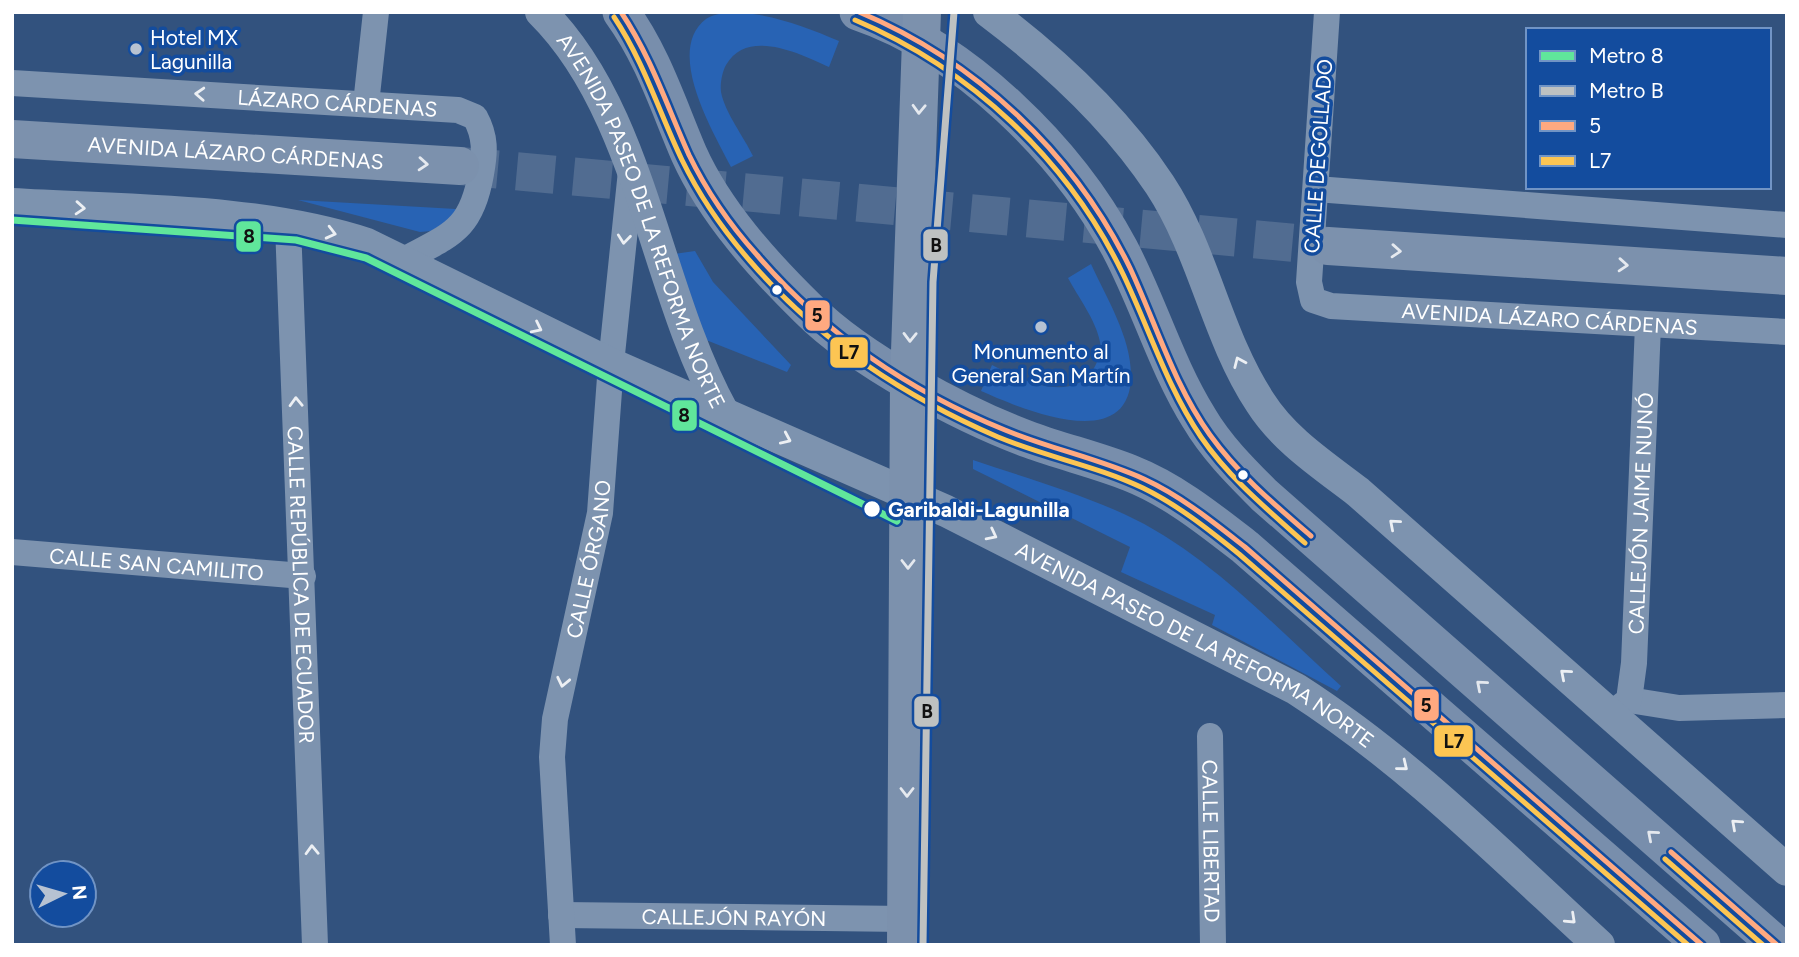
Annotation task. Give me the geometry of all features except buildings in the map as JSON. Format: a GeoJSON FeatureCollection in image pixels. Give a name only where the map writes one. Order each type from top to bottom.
{"type":"FeatureCollection","features":[{"type":"Feature","properties":{"kind":"main road"},"geometry":{"type":"LineString","coordinates":[[621,12],[641,39],[690,156],[717,202],[762,260],[809,311],[847,342],[966,413],[1029,440],[1131,473],[1187,502],[1245,547],[1702,945]]}},
{"type":"Feature","properties":{"kind":"main road"},"geometry":{"type":"LineString","coordinates":[[858,12],[922,27],[997,97],[1060,162],[1090,199],[1119,248],[1199,419],[1230,460],[1264,495],[1777,945]]}},
{"type":"Feature","properties":{"kind":"main road"},"geometry":{"type":"LineString","coordinates":[[906,932],[909,380],[922,27]]}},
{"type":"Feature","properties":{"kind":"main road","name":"AVENIDA LÁZARO CÁRDENAS"},"geometry":{"type":"LineString","coordinates":[[12,139],[460,166]]}},
{"type":"Feature","properties":{"kind":"main road"},"geometry":{"type":"LineString","coordinates":[[1328,246],[1787,276]]}},
{"type":"Feature","properties":{"kind":"street"},"geometry":{"type":"LineString","coordinates":[[366,104],[376,12]]}},
{"type":"Feature","properties":{"kind":"street","name":"AVENIDA PASEO DE LA REFORMA NORTE"},"geometry":{"type":"LineString","coordinates":[[541,12],[594,79],[631,171],[690,345],[723,412],[909,494],[1296,689],[1356,728],[1417,778],[1599,945]]}},
{"type":"Feature","properties":{"kind":"street"},"geometry":{"type":"LineString","coordinates":[[989,12],[1034,46],[1105,114],[1160,186],[1190,240],[1239,363],[1260,403],[1289,437],[1620,707],[1787,870]]}},
{"type":"Feature","properties":{"kind":"street","name":"CALLE DEGOLLADO"},"geometry":{"type":"LineString","coordinates":[[1313,300],[1309,282],[1327,12]]}},
{"type":"Feature","properties":{"kind":"street","name":"LÁZARO CÁRDENAS"},"geometry":{"type":"LineString","coordinates":[[12,83],[458,110],[475,117],[486,148],[476,202],[465,222],[448,236],[402,261]]}},
{"type":"Feature","properties":{"kind":"street","name":"CALLE ÓRGANO"},"geometry":{"type":"LineString","coordinates":[[563,945],[552,757],[555,719],[600,513],[611,364],[631,171]]}},
{"type":"Feature","properties":{"kind":"street"},"geometry":{"type":"LineString","coordinates":[[1316,189],[1787,225]]}},
{"type":"Feature","properties":{"kind":"street"},"geometry":{"type":"LineString","coordinates":[[12,204],[176,214],[288,225],[342,236],[402,261],[611,364],[723,412]]}},
{"type":"Feature","properties":{"kind":"street","name":"CALLE REPÚBLICA DE ECUADOR"},"geometry":{"type":"LineString","coordinates":[[288,225],[315,945]]}},
{"type":"Feature","properties":{"kind":"street","name":"AVENIDA LÁZARO CÁRDENAS"},"geometry":{"type":"LineString","coordinates":[[1313,300],[1331,306],[1787,332]]}},
{"type":"Feature","properties":{"kind":"street","name":"CALLEJÓN JAIME NUNÓ"},"geometry":{"type":"LineString","coordinates":[[1620,707],[1634,663],[1648,325]]}},
{"type":"Feature","properties":{"kind":"street","name":"CALLE SAN CAMILITO"},"geometry":{"type":"LineString","coordinates":[[12,551],[303,576]]}},
{"type":"Feature","properties":{"kind":"street"},"geometry":{"type":"LineString","coordinates":[[1620,707],[1787,705]]}},
{"type":"Feature","properties":{"kind":"street","name":"CALLE LIBERTAD"},"geometry":{"type":"LineString","coordinates":[[1210,736],[1213,945]]}},
{"type":"Feature","properties":{"kind":"street","name":"CALLEJÓN RAYÓN"},"geometry":{"type":"LineString","coordinates":[[561,915],[906,932]]}},
{"type":"Feature","properties":{"kind":"shaded area"},"geometry":{"type":"Polygon","coordinates":[[[727,12],[756,14],[784,21],[839,41],[829,67],[789,50],[774,47],[747,48],[735,54],[723,71],[721,92],[753,156],[731,167],[696,92],[690,51],[694,33],[706,19],[727,12]]]}},
{"type":"Feature","properties":{"kind":"shaded area"},"geometry":{"type":"Polygon","coordinates":[[[298,200],[456,209],[454,218],[431,231],[420,232],[298,200]]]}},
{"type":"Feature","properties":{"kind":"shaded area"},"geometry":{"type":"Polygon","coordinates":[[[695,251],[713,282],[791,365],[787,372],[701,338],[674,254],[695,251]]]}},
{"type":"Feature","properties":{"kind":"shaded area"},"geometry":{"type":"Polygon","coordinates":[[[1091,264],[1127,346],[1131,375],[1126,400],[1113,414],[1094,420],[1071,420],[1046,415],[981,391],[992,365],[1031,382],[1060,387],[1073,385],[1084,379],[1094,368],[1100,352],[1098,334],[1068,278],[1091,264]]]}},
{"type":"Feature","properties":{"kind":"shaded area"},"geometry":{"type":"Polygon","coordinates":[[[973,460],[1124,514],[1184,548],[1238,592],[1341,686],[1337,691],[1212,625],[1215,615],[1121,572],[1130,547],[973,469],[973,460]]]}},
{"type":"Feature","properties":{"kind":"tunnel"},"geometry":{"type":"LineString","coordinates":[[460,166],[1328,246]]}},
{"type":"Feature","properties":{"kind":"metro line","name":"B"},"geometry":{"type":"LineString","coordinates":[[923,945],[933,282],[954,12]]}},
{"type":"Feature","properties":{"kind":"metro line","name":"8"},"geometry":{"type":"LineString","coordinates":[[12,220],[296,240],[366,258],[897,521]]}},
{"type":"Feature","properties":{"kind":"transit line","name":"5"},"geometry":{"type":"LineString","coordinates":[[621,12],[641,46],[689,155],[711,195],[747,244],[811,310],[870,358],[935,397],[1005,430],[1144,479],[1196,510],[1245,547],[1702,945]]}},
{"type":"Feature","properties":{"kind":"transit line","name":"5"},"geometry":{"type":"LineString","coordinates":[[859,12],[902,32],[943,56],[1017,115],[1050,149],[1107,226],[1130,268],[1176,375],[1197,416],[1245,476],[1311,536]]}},
{"type":"Feature","properties":{"kind":"transit line","name":"L7"},"geometry":{"type":"LineString","coordinates":[[614,17],[634,52],[682,160],[704,200],[750,261],[804,316],[864,363],[963,421],[998,437],[1126,480],[1193,518],[1239,554],[1688,945]]}},
{"type":"Feature","properties":{"kind":"transit line","name":"L7"},"geometry":{"type":"LineString","coordinates":[[855,20],[898,40],[938,64],[976,92],[1045,156],[1100,232],[1123,274],[1178,398],[1201,437],[1236,480],[1305,543]]}},
{"type":"Feature","properties":{"kind":"transit line","name":"5"},"geometry":{"type":"LineString","coordinates":[[1671,852],[1777,945]]}},
{"type":"Feature","properties":{"kind":"transit line","name":"L7"},"geometry":{"type":"LineString","coordinates":[[1665,859],[1763,945]]}},
{"type":"Feature","properties":{"kind":"place","name":"Hotel MX Lagunilla"},"geometry":{"type":"Point","coordinates":[136,49]}},
{"type":"Feature","properties":{"kind":"place","name":"Monumento al General San Martín"},"geometry":{"type":"Point","coordinates":[1041,327]}},
{"type":"Feature","properties":{"kind":"place","name":"Garibaldi-Lagunilla"},"geometry":{"type":"Point","coordinates":[872,509]}}]}
